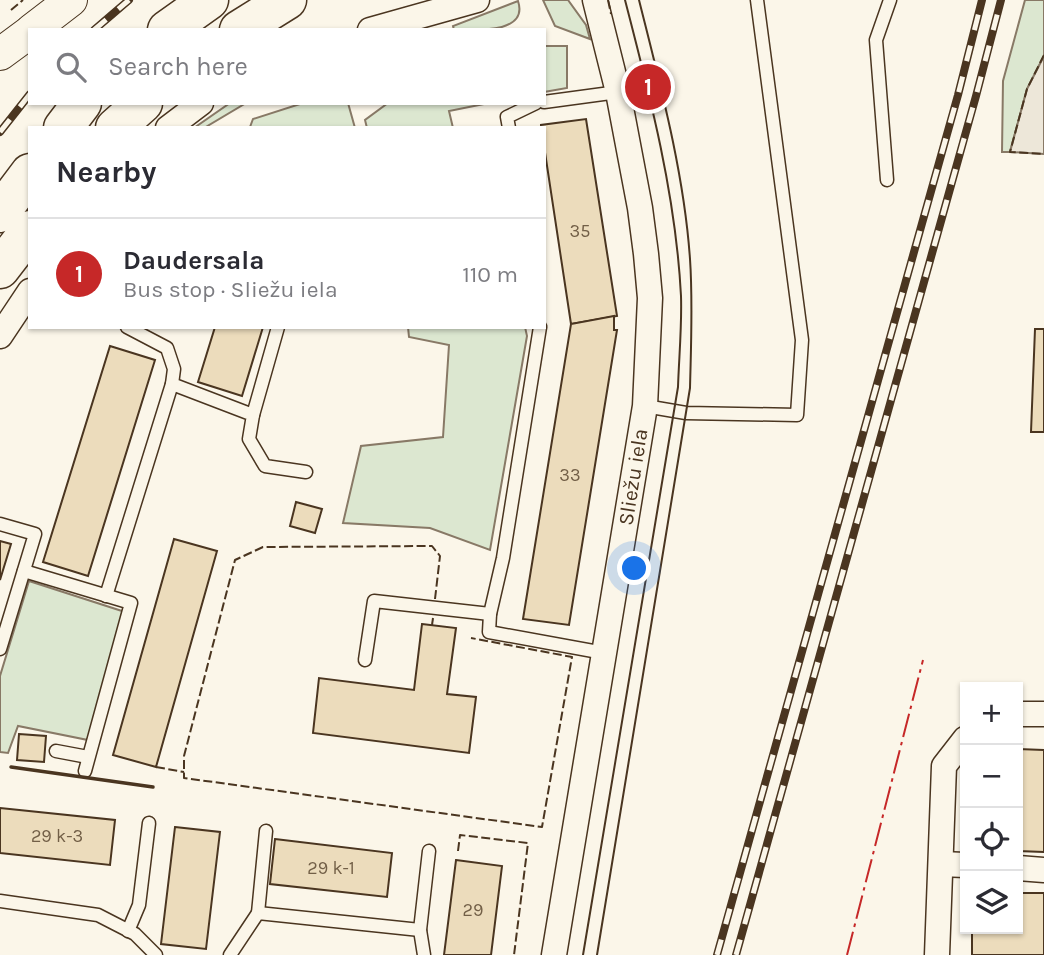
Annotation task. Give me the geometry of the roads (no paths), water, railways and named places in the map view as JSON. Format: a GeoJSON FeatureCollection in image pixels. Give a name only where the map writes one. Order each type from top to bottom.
{"type":"FeatureCollection","features":[{"type":"Feature","properties":{"kind":"main road"},"geometry":{"type":"LineString","coordinates":[[170,28],[209,0]]}},
{"type":"Feature","properties":{"kind":"main road"},"geometry":{"type":"LineString","coordinates":[[242,28],[287,0]]}},
{"type":"Feature","properties":{"kind":"main road"},"geometry":{"type":"LineString","coordinates":[[65,126],[81,105]]}},
{"type":"Feature","properties":{"kind":"main road"},"geometry":{"type":"LineString","coordinates":[[117,126],[141,105]]}},
{"type":"Feature","properties":{"kind":"main road"},"geometry":{"type":"LineString","coordinates":[[0,213],[28,176]]}},
{"type":"Feature","properties":{"kind":"main road"},"geometry":{"type":"LineString","coordinates":[[0,269],[28,233]]}},
{"type":"Feature","properties":{"kind":"street"},"geometry":{"type":"LineString","coordinates":[[35,28],[71,0]]}},
{"type":"Feature","properties":{"kind":"street"},"geometry":{"type":"LineString","coordinates":[[377,28],[477,0]]}},
{"type":"Feature","properties":{"kind":"street","name":"Sliežu iela"},"geometry":{"type":"LineString","coordinates":[[554,955],[645,405],[650,298],[640,208],[618,92],[595,0]]}},
{"type":"Feature","properties":{"kind":"street"},"geometry":{"type":"LineString","coordinates":[[0,54],[28,33]]}},
{"type":"Feature","properties":{"kind":"street"},"geometry":{"type":"LineString","coordinates":[[171,126],[198,105]]}},
{"type":"Feature","properties":{"kind":"street"},"geometry":{"type":"LineString","coordinates":[[0,336],[28,294]]}},
{"type":"Feature","properties":{"kind":"street"},"geometry":{"type":"LineString","coordinates":[[1023,714],[1044,714]]}},
{"type":"Feature","properties":{"kind":"street"},"geometry":{"type":"LineString","coordinates":[[937,955],[953,865],[944,766],[960,745]]}},
{"type":"Feature","properties":{"kind":"street"},"geometry":{"type":"LineString","coordinates":[[1023,868],[1044,870]]}},
{"type":"Feature","properties":{"kind":"lane"},"geometry":{"type":"LineString","coordinates":[[645,405],[686,412],[797,415],[802,340],[757,0]]}},
{"type":"Feature","properties":{"kind":"lane"},"geometry":{"type":"LineString","coordinates":[[887,180],[876,40],[890,0]]}},
{"type":"Feature","properties":{"kind":"lane"},"geometry":{"type":"LineString","coordinates":[[546,102],[618,92]]}},
{"type":"Feature","properties":{"kind":"lane"},"geometry":{"type":"LineString","coordinates":[[509,126],[507,117],[532,105]]}},
{"type":"Feature","properties":{"kind":"lane"},"geometry":{"type":"LineString","coordinates":[[106,596],[172,384],[174,369],[167,348],[131,329]]}},
{"type":"Feature","properties":{"kind":"lane"},"geometry":{"type":"LineString","coordinates":[[277,329],[253,415],[249,439],[265,466],[306,472]]}},
{"type":"Feature","properties":{"kind":"lane"},"geometry":{"type":"LineString","coordinates":[[541,329],[489,632],[604,653]]}},
{"type":"Feature","properties":{"kind":"lane"},"geometry":{"type":"LineString","coordinates":[[172,384],[253,415]]}},
{"type":"Feature","properties":{"kind":"lane"},"geometry":{"type":"LineString","coordinates":[[0,524],[35,534],[0,649]]}},
{"type":"Feature","properties":{"kind":"lane"},"geometry":{"type":"LineString","coordinates":[[24,571],[131,603],[85,771]]}},
{"type":"Feature","properties":{"kind":"lane"},"geometry":{"type":"LineString","coordinates":[[365,660],[374,600],[490,614]]}},
{"type":"Feature","properties":{"kind":"lane"},"geometry":{"type":"LineString","coordinates":[[56,751],[89,757]]}},
{"type":"Feature","properties":{"kind":"lane"},"geometry":{"type":"LineString","coordinates":[[128,930],[139,905],[149,823]]}},
{"type":"Feature","properties":{"kind":"lane"},"geometry":{"type":"LineString","coordinates":[[230,955],[258,913],[265,831]]}},
{"type":"Feature","properties":{"kind":"lane"},"geometry":{"type":"LineString","coordinates":[[424,955],[421,930],[429,852]]}},
{"type":"Feature","properties":{"kind":"lane"},"geometry":{"type":"LineString","coordinates":[[0,901],[98,915],[135,934],[156,955]]}},
{"type":"Feature","properties":{"kind":"lane"},"geometry":{"type":"LineString","coordinates":[[258,913],[421,930]]}},
{"type":"Feature","properties":{"kind":"tram line"},"geometry":{"type":"LineString","coordinates":[[583,955],[678,387],[681,330],[678,259],[668,184],[625,0]]}},
{"type":"Feature","properties":{"kind":"tram line"},"geometry":{"type":"LineString","coordinates":[[597,955],[690,388],[692,324],[687,226],[670,128],[639,0]]}},
{"type":"Feature","properties":{"kind":"railway"},"geometry":{"type":"LineString","coordinates":[[96,28],[129,0]]}},
{"type":"Feature","properties":{"kind":"railway"},"geometry":{"type":"LineString","coordinates":[[717,955],[958,95],[982,0]]}},
{"type":"Feature","properties":{"kind":"railway"},"geometry":{"type":"LineString","coordinates":[[736,955],[1001,0]]}},
{"type":"Feature","properties":{"kind":"railway"},"geometry":{"type":"LineString","coordinates":[[0,132],[28,97]]}},
{"type":"Feature","properties":{"kind":"place","name":"Daudersala"},"geometry":{"type":"Point","coordinates":[648,87]}}]}
